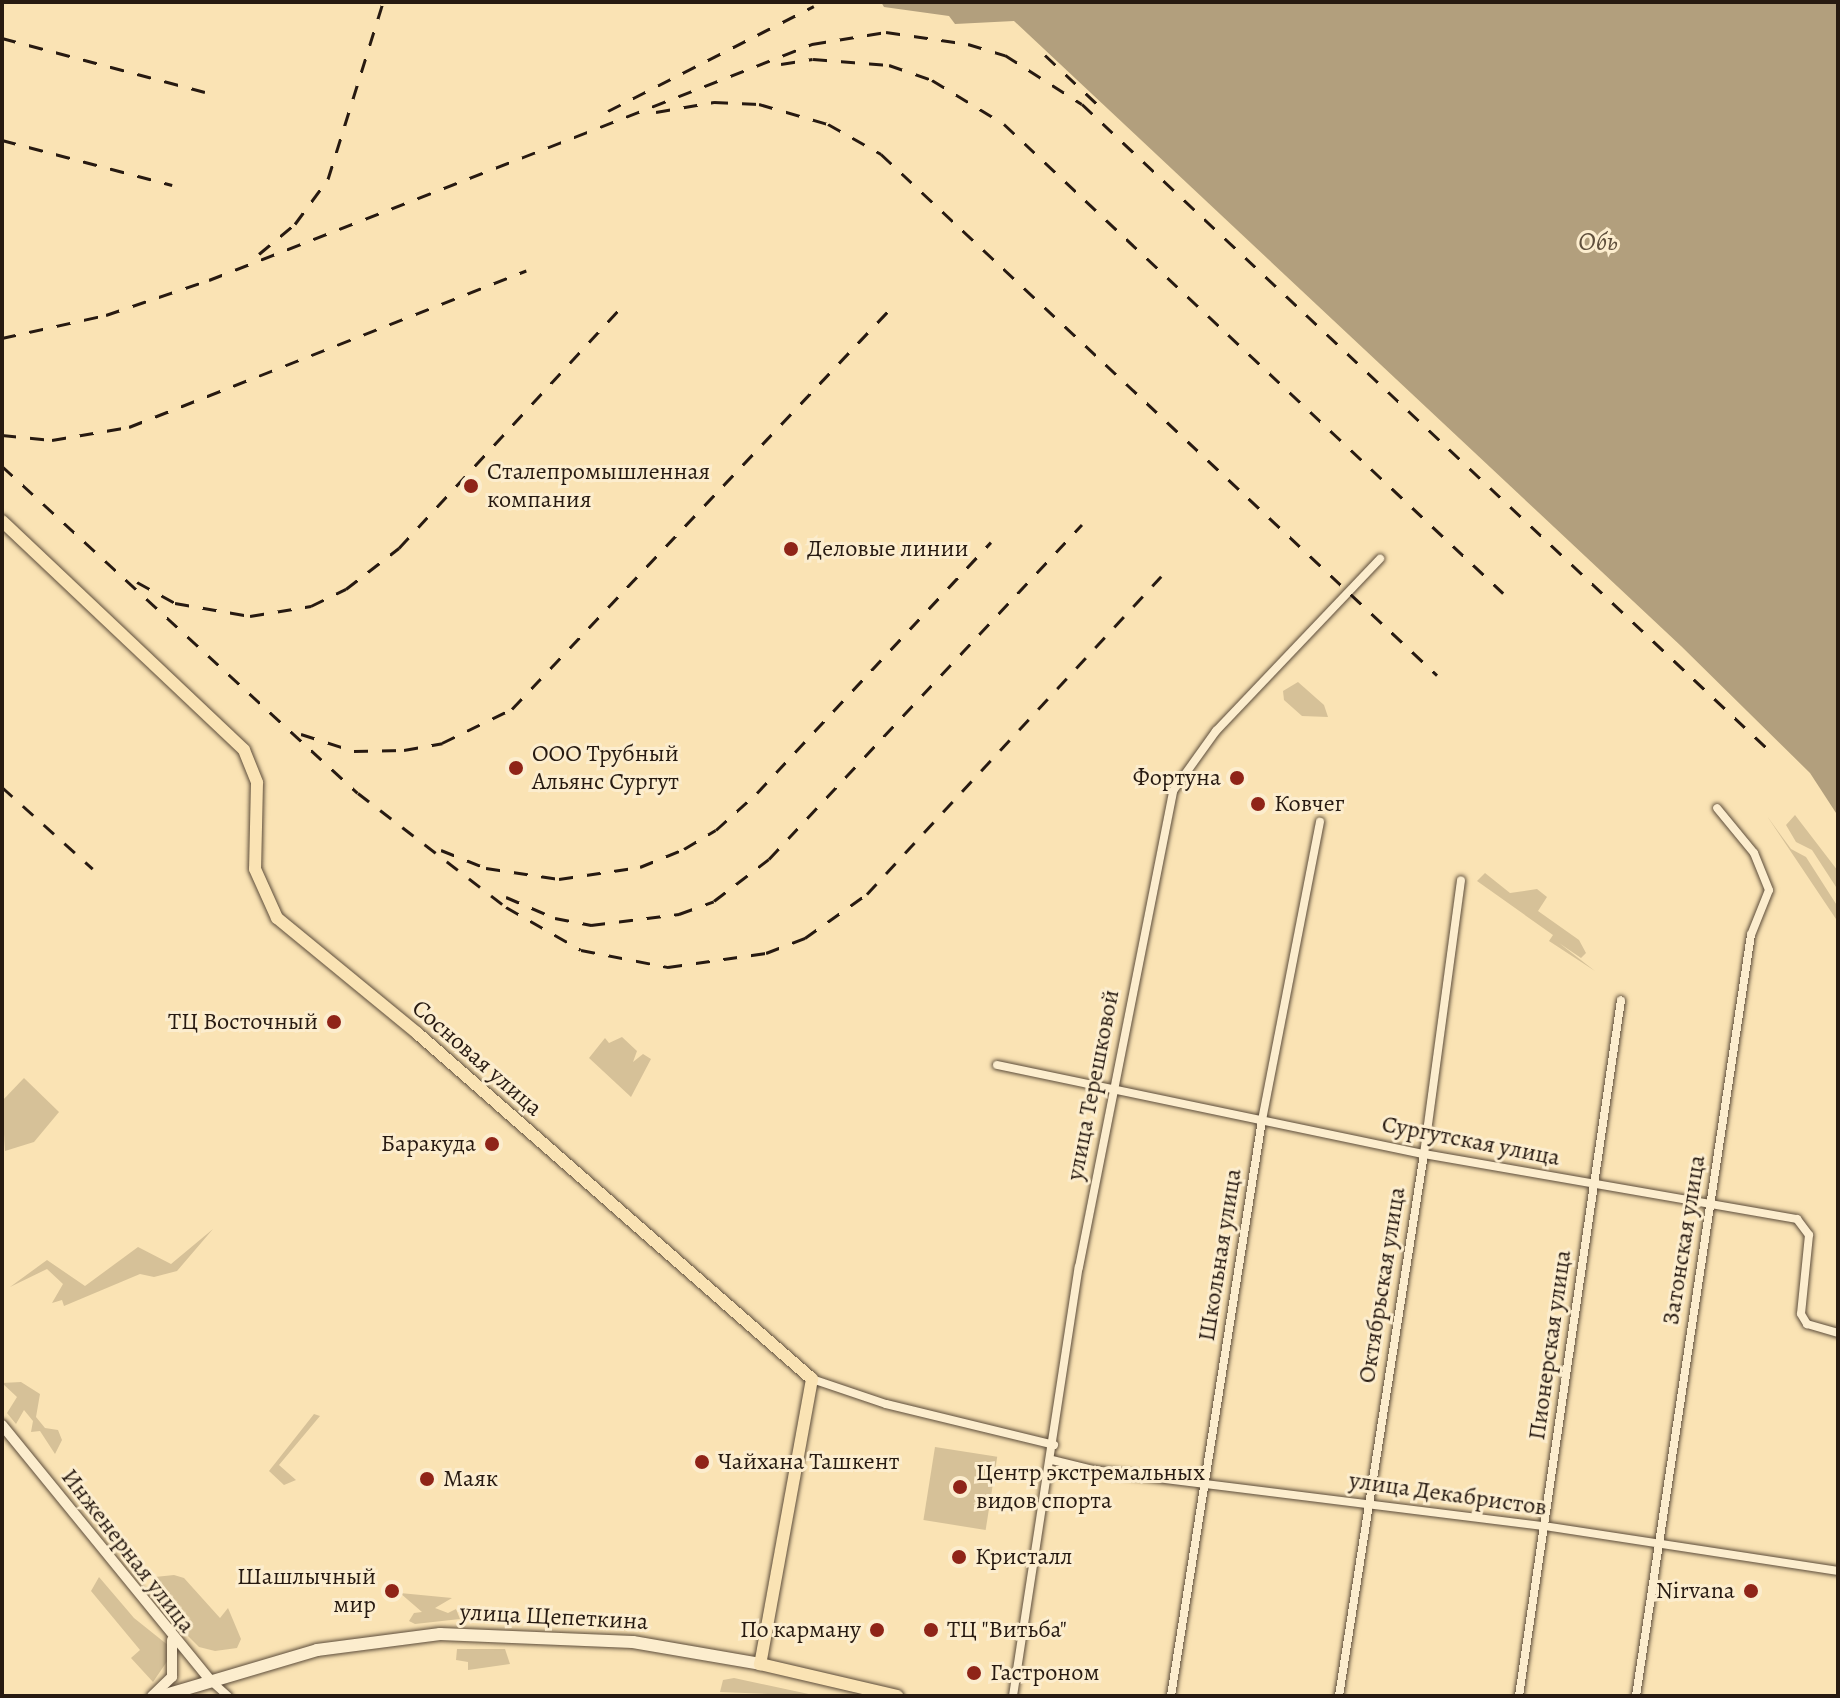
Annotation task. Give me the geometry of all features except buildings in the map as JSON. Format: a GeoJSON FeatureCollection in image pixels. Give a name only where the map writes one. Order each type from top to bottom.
{"type":"FeatureCollection","features":[{"type":"Feature","properties":{"kind":"main road","name":"Сосновая улица"},"geometry":{"type":"LineString","coordinates":[[2,521],[244,750],[257,783],[255,869],[277,918],[417,1033],[812,1379]]}},
{"type":"Feature","properties":{"kind":"main road"},"geometry":{"type":"LineString","coordinates":[[760,1664],[812,1379]]}},
{"type":"Feature","properties":{"kind":"main road","name":"улица Щепеткина"},"geometry":{"type":"LineString","coordinates":[[162,1696],[209,1679],[338,1646],[470,1633],[672,1646],[897,1696]]}},
{"type":"Feature","properties":{"kind":"street","name":"улица Терешковой"},"geometry":{"type":"LineString","coordinates":[[1013,1696],[1112,1091],[1173,791],[1216,731],[1380,559]]}},
{"type":"Feature","properties":{"kind":"street","name":"Затонская улица"},"geometry":{"type":"LineString","coordinates":[[1636,1696],[1751,935],[1769,890],[1754,853],[1717,808]]}},
{"type":"Feature","properties":{"kind":"street","name":"Школьная улица"},"geometry":{"type":"LineString","coordinates":[[1171,1696],[1262,1120],[1320,822]]}},
{"type":"Feature","properties":{"kind":"street","name":"Октябрьская улица"},"geometry":{"type":"LineString","coordinates":[[1339,1696],[1424,1154],[1461,880]]}},
{"type":"Feature","properties":{"kind":"street","name":"Пионерская улица"},"geometry":{"type":"LineString","coordinates":[[1519,1696],[1621,1000]]}},
{"type":"Feature","properties":{"kind":"street","name":"Сургутская улица"},"geometry":{"type":"LineString","coordinates":[[997,1065],[1424,1154],[1593,1185],[1787,1215],[1806,1225],[1801,1314],[1819,1331],[1838,1333]]}},
{"type":"Feature","properties":{"kind":"street"},"geometry":{"type":"LineString","coordinates":[[812,1379],[886,1404],[1054,1445]]}},
{"type":"Feature","properties":{"kind":"street","name":"Инженерная улица"},"geometry":{"type":"LineString","coordinates":[[2,1425],[171,1638],[228,1696]]}},
{"type":"Feature","properties":{"kind":"street","name":"улица Декабристов"},"geometry":{"type":"LineString","coordinates":[[1052,1460],[1093,1470],[1544,1526],[1838,1571]]}},
{"type":"Feature","properties":{"kind":"street"},"geometry":{"type":"LineString","coordinates":[[152,1696],[172,1677],[171,1638]]}},
{"type":"Feature","properties":{"kind":"shaded area"},"geometry":{"type":"Polygon","coordinates":[[[1298,682],[1324,705],[1328,717],[1302,716],[1284,700],[1283,691],[1298,682]]]}},
{"type":"Feature","properties":{"kind":"shaded area"},"geometry":{"type":"Polygon","coordinates":[[[1795,815],[1838,871],[1838,890],[1812,850],[1796,842],[1786,825],[1795,815]]]}},
{"type":"Feature","properties":{"kind":"shaded area"},"geometry":{"type":"Polygon","coordinates":[[[1767,816],[1791,849],[1806,857],[1838,907],[1838,922],[1767,816]]]}},
{"type":"Feature","properties":{"kind":"shaded area"},"geometry":{"type":"Polygon","coordinates":[[[1485,873],[1510,893],[1537,889],[1547,897],[1538,911],[1579,940],[1586,953],[1581,958],[1559,943],[1595,971],[1549,941],[1553,935],[1477,881],[1485,873]]]}},
{"type":"Feature","properties":{"kind":"shaded area"},"geometry":{"type":"Polygon","coordinates":[[[622,1037],[637,1051],[633,1062],[643,1054],[651,1059],[631,1097],[589,1058],[605,1038],[609,1043],[622,1037]]]}},
{"type":"Feature","properties":{"kind":"shaded area"},"geometry":{"type":"Polygon","coordinates":[[[24,1078],[59,1112],[34,1142],[5,1151],[2,1101],[24,1078]]]}},
{"type":"Feature","properties":{"kind":"shaded area"},"geometry":{"type":"Polygon","coordinates":[[[213,1229],[177,1271],[154,1277],[140,1274],[64,1306],[62,1300],[52,1303],[63,1284],[47,1269],[10,1287],[47,1260],[85,1286],[138,1247],[171,1264],[213,1229]]]}},
{"type":"Feature","properties":{"kind":"shaded area"},"geometry":{"type":"Polygon","coordinates":[[[21,1382],[40,1394],[36,1417],[45,1428],[58,1430],[62,1440],[55,1454],[40,1431],[31,1432],[33,1421],[24,1410],[16,1424],[7,1413],[17,1397],[2,1383],[21,1382]]]}},
{"type":"Feature","properties":{"kind":"shaded area"},"geometry":{"type":"Polygon","coordinates":[[[314,1414],[320,1416],[279,1465],[296,1480],[284,1485],[269,1471],[314,1414]]]}},
{"type":"Feature","properties":{"kind":"shaded area","name":"Центр экстремальных видов спорта"},"geometry":{"type":"Polygon","coordinates":[[[935,1447],[997,1457],[986,1530],[923,1520],[935,1447]]]}},
{"type":"Feature","properties":{"kind":"shaded area"},"geometry":{"type":"Polygon","coordinates":[[[174,1575],[184,1578],[220,1618],[228,1608],[241,1639],[237,1648],[215,1651],[199,1647],[182,1630],[152,1586],[155,1577],[174,1575]]]}},
{"type":"Feature","properties":{"kind":"shaded area"},"geometry":{"type":"Polygon","coordinates":[[[99,1577],[134,1618],[169,1646],[170,1657],[153,1682],[131,1658],[140,1650],[91,1591],[99,1577]]]}},
{"type":"Feature","properties":{"kind":"shaded area"},"geometry":{"type":"Polygon","coordinates":[[[400,1593],[452,1598],[435,1608],[448,1613],[456,1609],[460,1619],[415,1624],[409,1621],[414,1613],[422,1612],[400,1593]]]}},
{"type":"Feature","properties":{"kind":"shaded area"},"geometry":{"type":"Polygon","coordinates":[[[457,1649],[505,1649],[510,1664],[468,1670],[468,1662],[456,1660],[457,1649]]]}},
{"type":"Feature","properties":{"kind":"shaded area"},"geometry":{"type":"Polygon","coordinates":[[[734,1678],[818,1696],[720,1692],[723,1680],[734,1678]]]}},
{"type":"Feature","properties":{"kind":"water","name":"Обь"},"geometry":{"type":"Polygon","coordinates":[[[881,2],[1838,2],[1838,816],[1810,773],[1681,646],[1014,21],[955,24],[949,16],[884,7],[881,2]]]}},
{"type":"Feature","properties":{"kind":"railway"},"geometry":{"type":"LineString","coordinates":[[259,254],[295,224],[328,179],[383,2]]}},
{"type":"Feature","properties":{"kind":"railway"},"geometry":{"type":"LineString","coordinates":[[608,111],[814,6]]}},
{"type":"Feature","properties":{"kind":"railway"},"geometry":{"type":"LineString","coordinates":[[2,338],[106,315],[209,280],[812,44],[886,32],[968,44],[1005,55],[1082,104],[1771,752]]}},
{"type":"Feature","properties":{"kind":"railway"},"geometry":{"type":"LineString","coordinates":[[2,38],[205,92]]}},
{"type":"Feature","properties":{"kind":"railway"},"geometry":{"type":"LineString","coordinates":[[1045,55],[1097,104]]}},
{"type":"Feature","properties":{"kind":"railway"},"geometry":{"type":"LineString","coordinates":[[781,64],[813,59],[889,65],[932,80],[1004,124],[1503,593]]}},
{"type":"Feature","properties":{"kind":"railway"},"geometry":{"type":"LineString","coordinates":[[656,112],[714,102],[759,104],[828,124],[881,154],[1437,675]]}},
{"type":"Feature","properties":{"kind":"railway"},"geometry":{"type":"LineString","coordinates":[[2,140],[172,185]]}},
{"type":"Feature","properties":{"kind":"railway"},"geometry":{"type":"LineString","coordinates":[[2,435],[52,440],[129,427],[526,271]]}},
{"type":"Feature","properties":{"kind":"railway"},"geometry":{"type":"LineString","coordinates":[[137,582],[175,603],[250,616],[311,606],[346,589],[399,548],[622,306]]}},
{"type":"Feature","properties":{"kind":"railway"},"geometry":{"type":"LineString","coordinates":[[301,734],[354,751],[404,750],[442,743],[512,709],[892,307]]}},
{"type":"Feature","properties":{"kind":"railway"},"geometry":{"type":"LineString","coordinates":[[2,466],[358,793],[506,907],[581,950],[668,967],[766,953],[805,938],[867,894],[1161,576]]}},
{"type":"Feature","properties":{"kind":"railway"},"geometry":{"type":"LineString","coordinates":[[506,897],[555,918],[591,925],[679,914],[714,901],[769,859],[1082,524]]}},
{"type":"Feature","properties":{"kind":"railway"},"geometry":{"type":"LineString","coordinates":[[441,850],[486,868],[559,879],[640,867],[684,849],[716,830],[757,793],[991,542]]}},
{"type":"Feature","properties":{"kind":"railway"},"geometry":{"type":"LineString","coordinates":[[2,787],[93,869]]}},
{"type":"Feature","properties":{"kind":"place","name":"Сталепромышленная компания"},"geometry":{"type":"Point","coordinates":[471,486]}},
{"type":"Feature","properties":{"kind":"place","name":"Деловые линии"},"geometry":{"type":"Point","coordinates":[791,549]}},
{"type":"Feature","properties":{"kind":"place","name":"ООО Трубный Альянс Сургут"},"geometry":{"type":"Point","coordinates":[516,768]}},
{"type":"Feature","properties":{"kind":"place","name":"Фортуна"},"geometry":{"type":"Point","coordinates":[1237,778]}},
{"type":"Feature","properties":{"kind":"place","name":"Ковчег"},"geometry":{"type":"Point","coordinates":[1258,804]}},
{"type":"Feature","properties":{"kind":"place","name":"ТЦ Восточный"},"geometry":{"type":"Point","coordinates":[334,1022]}},
{"type":"Feature","properties":{"kind":"place","name":"Баракуда"},"geometry":{"type":"Point","coordinates":[492,1144]}},
{"type":"Feature","properties":{"kind":"place","name":"Чайхана Ташкент"},"geometry":{"type":"Point","coordinates":[702,1462]}},
{"type":"Feature","properties":{"kind":"place","name":"Маяк"},"geometry":{"type":"Point","coordinates":[427,1479]}},
{"type":"Feature","properties":{"kind":"place","name":"Центр экстремальных видов спорта"},"geometry":{"type":"Point","coordinates":[960,1487]}},
{"type":"Feature","properties":{"kind":"place","name":"Кристалл"},"geometry":{"type":"Point","coordinates":[959,1557]}},
{"type":"Feature","properties":{"kind":"place","name":"Шашлычный мир"},"geometry":{"type":"Point","coordinates":[392,1591]}},
{"type":"Feature","properties":{"kind":"place","name":"Nirvana"},"geometry":{"type":"Point","coordinates":[1751,1591]}},
{"type":"Feature","properties":{"kind":"place","name":"По карману"},"geometry":{"type":"Point","coordinates":[877,1630]}},
{"type":"Feature","properties":{"kind":"place","name":"ТЦ \"Витьба\""},"geometry":{"type":"Point","coordinates":[931,1630]}},
{"type":"Feature","properties":{"kind":"place","name":"Гастроном"},"geometry":{"type":"Point","coordinates":[974,1673]}}]}
